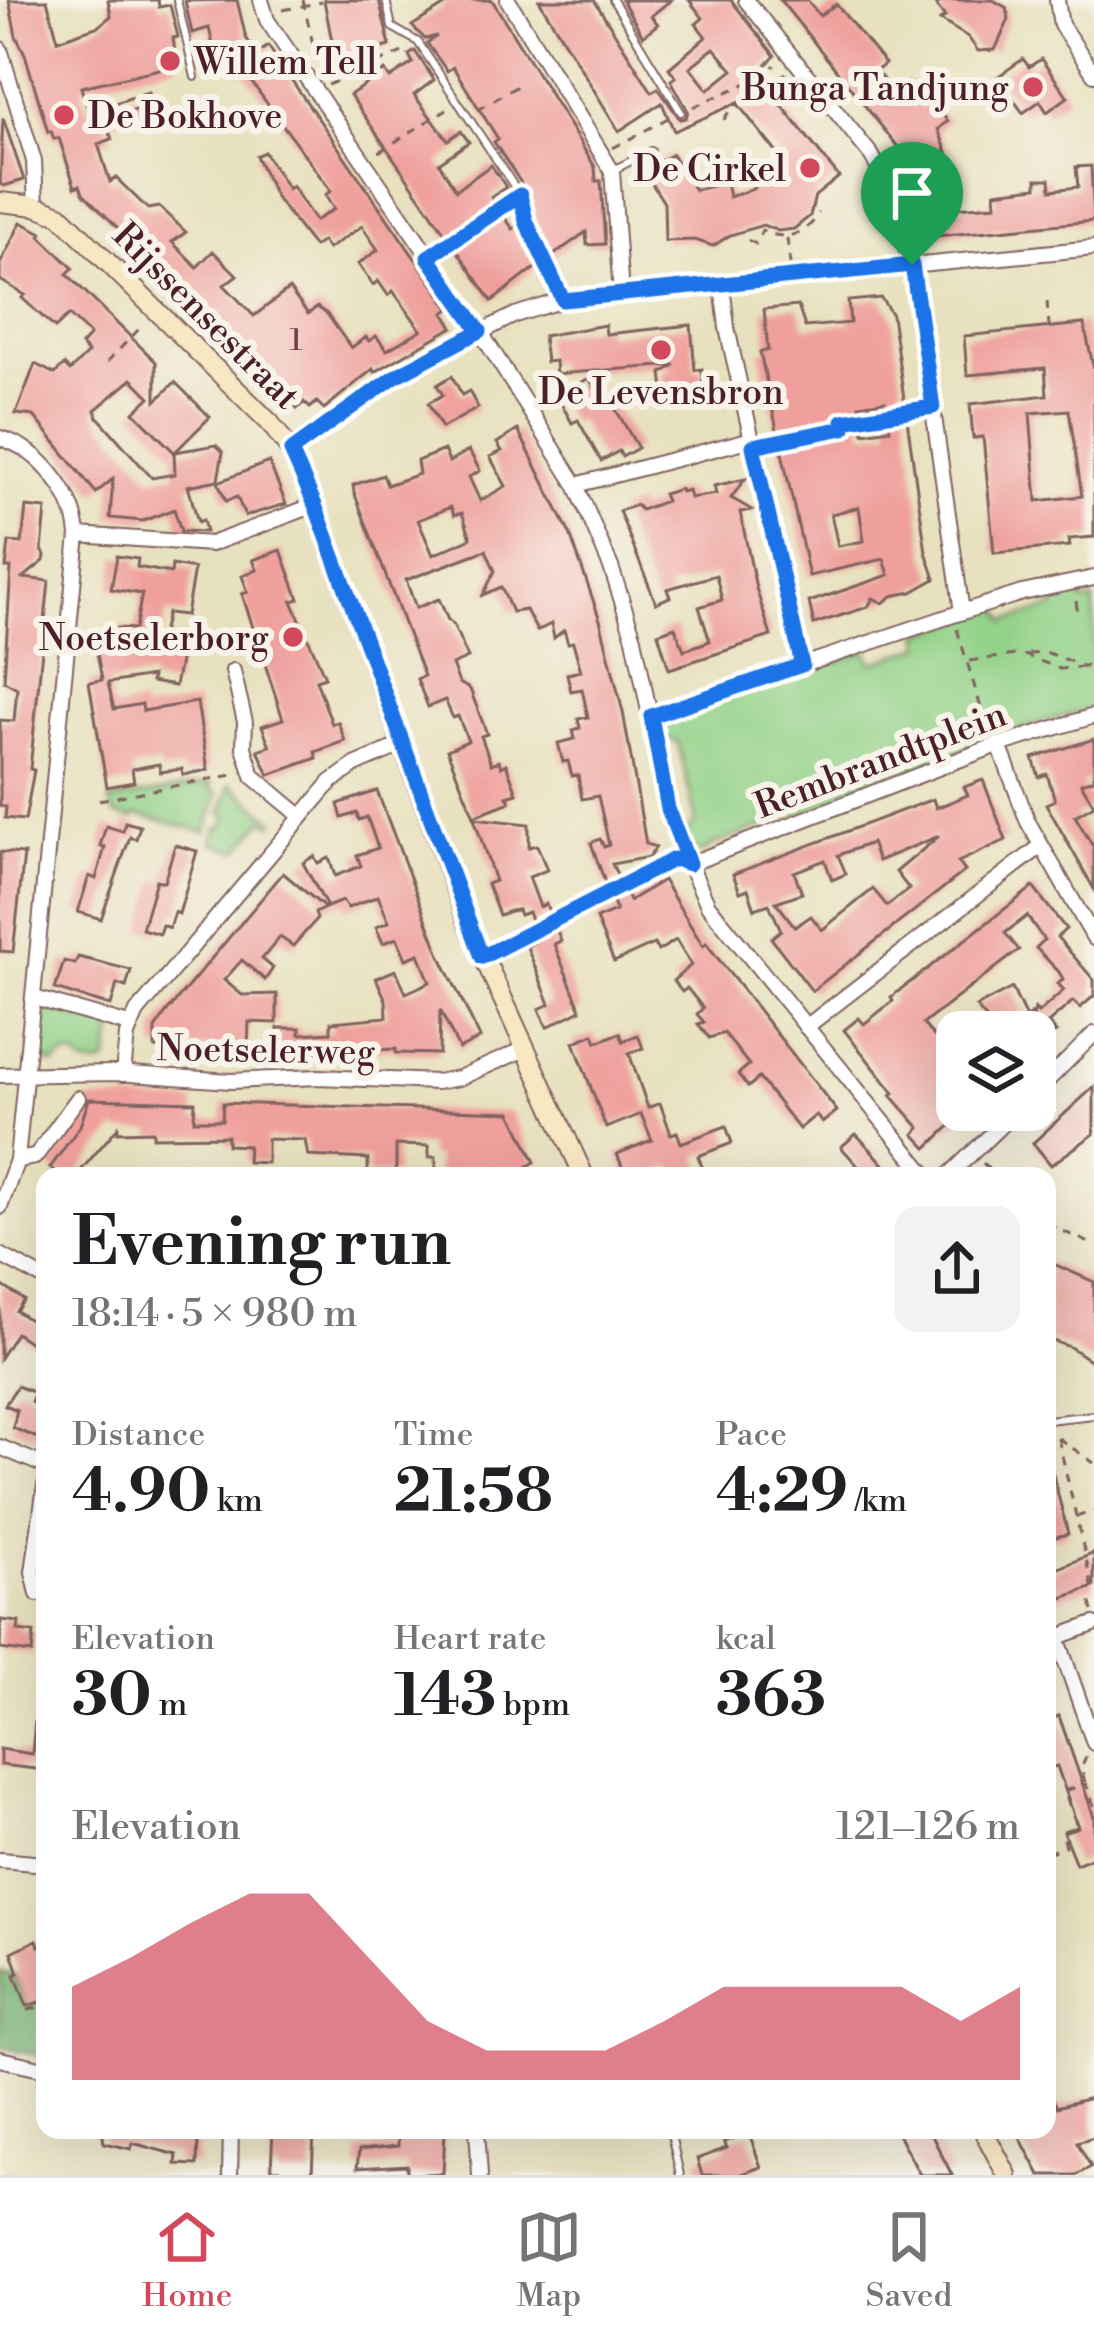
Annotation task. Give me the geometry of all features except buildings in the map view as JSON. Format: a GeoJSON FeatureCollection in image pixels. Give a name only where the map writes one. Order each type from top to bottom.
{"type":"FeatureCollection","features":[{"type":"Feature","properties":{"kind":"main road"},"geometry":{"type":"LineString","coordinates":[[0,202],[36,206]]}},
{"type":"Feature","properties":{"kind":"main road","name":"Rijssensestraat"},"geometry":{"type":"LineString","coordinates":[[36,206],[60,215],[270,423],[291,451],[482,957],[580,1167]]}},
{"type":"Feature","properties":{"kind":"main road"},"geometry":{"type":"LineString","coordinates":[[988,2139],[1007,2175]]}},
{"type":"Feature","properties":{"kind":"street"},"geometry":{"type":"LineString","coordinates":[[508,0],[612,171],[621,293]]}},
{"type":"Feature","properties":{"kind":"street"},"geometry":{"type":"LineString","coordinates":[[746,0],[887,181],[912,265],[957,614]]}},
{"type":"Feature","properties":{"kind":"street"},"geometry":{"type":"LineString","coordinates":[[1057,0],[1061,25],[1094,74]]}},
{"type":"Feature","properties":{"kind":"street"},"geometry":{"type":"LineString","coordinates":[[262,7],[480,331],[576,485],[611,567],[634,638],[668,809],[708,905],[920,1167]]}},
{"type":"Feature","properties":{"kind":"street"},"geometry":{"type":"LineString","coordinates":[[0,50],[34,161],[36,206]]}},
{"type":"Feature","properties":{"kind":"street"},"geometry":{"type":"LineString","coordinates":[[291,451],[394,377],[480,331],[563,300],[1094,250]]}},
{"type":"Feature","properties":{"kind":"street"},"geometry":{"type":"LineString","coordinates":[[722,284],[727,328],[802,665]]}},
{"type":"Feature","properties":{"kind":"street"},"geometry":{"type":"LineString","coordinates":[[0,437],[35,456],[62,490],[76,518],[78,535],[17,1160],[0,1207]]}},
{"type":"Feature","properties":{"kind":"street"},"geometry":{"type":"LineString","coordinates":[[576,485],[752,443]]}},
{"type":"Feature","properties":{"kind":"street"},"geometry":{"type":"LineString","coordinates":[[78,535],[197,544],[246,532],[315,505]]}},
{"type":"Feature","properties":{"kind":"street"},"geometry":{"type":"LineString","coordinates":[[651,716],[1022,593],[1094,578]]}},
{"type":"Feature","properties":{"kind":"street"},"geometry":{"type":"LineString","coordinates":[[233,671],[251,770],[256,780],[301,816]]}},
{"type":"Feature","properties":{"kind":"street","name":"Rembrandtplein"},"geometry":{"type":"LineString","coordinates":[[689,864],[996,746],[1094,716]]}},
{"type":"Feature","properties":{"kind":"street"},"geometry":{"type":"LineString","coordinates":[[123,1074],[130,1025],[301,816],[346,770],[401,745]]}},
{"type":"Feature","properties":{"kind":"street"},"geometry":{"type":"LineString","coordinates":[[996,746],[1041,846],[1094,938]]}},
{"type":"Feature","properties":{"kind":"street"},"geometry":{"type":"LineString","coordinates":[[806,1027],[1041,846]]}},
{"type":"Feature","properties":{"kind":"street"},"geometry":{"type":"LineString","coordinates":[[34,998],[130,1025]]}},
{"type":"Feature","properties":{"kind":"street"},"geometry":{"type":"LineString","coordinates":[[1056,1072],[1094,1034]]}},
{"type":"Feature","properties":{"kind":"street","name":"Noetselerweg"},"geometry":{"type":"LineString","coordinates":[[0,1075],[436,1082],[459,1078],[525,1049]]}},
{"type":"Feature","properties":{"kind":"street"},"geometry":{"type":"LineString","coordinates":[[17,1160],[35,1157],[78,1098]]}},
{"type":"Feature","properties":{"kind":"street"},"geometry":{"type":"LineString","coordinates":[[957,1167],[995,1131]]}},
{"type":"Feature","properties":{"kind":"street"},"geometry":{"type":"LineString","coordinates":[[0,1255],[36,1275]]}},
{"type":"Feature","properties":{"kind":"street"},"geometry":{"type":"LineString","coordinates":[[0,1448],[36,1462]]}},
{"type":"Feature","properties":{"kind":"street"},"geometry":{"type":"LineString","coordinates":[[36,1550],[36,1585]]}},
{"type":"Feature","properties":{"kind":"street"},"geometry":{"type":"LineString","coordinates":[[1056,1638],[1094,1624]]}},
{"type":"Feature","properties":{"kind":"street"},"geometry":{"type":"LineString","coordinates":[[1056,1649],[1094,1745]]}},
{"type":"Feature","properties":{"kind":"street"},"geometry":{"type":"LineString","coordinates":[[0,1860],[36,1863]]}},
{"type":"Feature","properties":{"kind":"street"},"geometry":{"type":"LineString","coordinates":[[0,2060],[36,2067]]}},
{"type":"Feature","properties":{"kind":"street"},"geometry":{"type":"LineString","coordinates":[[230,2175],[231,2139]]}},
{"type":"Feature","properties":{"kind":"street"},"geometry":{"type":"LineString","coordinates":[[478,2139],[480,2175]]}},
{"type":"Feature","properties":{"kind":"lane"},"geometry":{"type":"LineString","coordinates":[[177,0],[195,77]]}},
{"type":"Feature","properties":{"kind":"lane"},"geometry":{"type":"LineString","coordinates":[[386,0],[392,27],[419,44],[520,195],[526,221],[563,300]]}},
{"type":"Feature","properties":{"kind":"lane"},"geometry":{"type":"LineString","coordinates":[[613,0],[681,112]]}},
{"type":"Feature","properties":{"kind":"lane"},"geometry":{"type":"LineString","coordinates":[[612,171],[651,151]]}},
{"type":"Feature","properties":{"kind":"lane"},"geometry":{"type":"LineString","coordinates":[[482,957],[641,877]]}},
{"type":"Feature","properties":{"kind":"lane"},"geometry":{"type":"LineString","coordinates":[[1056,1419],[1094,1415]]}},
{"type":"Feature","properties":{"kind":"lane"},"geometry":{"type":"LineString","coordinates":[[671,2139],[680,2175]]}},
{"type":"Feature","properties":{"kind":"path"},"geometry":{"type":"LineString","coordinates":[[262,7],[322,2]]}},
{"type":"Feature","properties":{"kind":"path"},"geometry":{"type":"LineString","coordinates":[[303,3],[318,89],[419,44]]}},
{"type":"Feature","properties":{"kind":"path"},"geometry":{"type":"LineString","coordinates":[[612,171],[617,162],[612,149],[792,59]]}},
{"type":"Feature","properties":{"kind":"path"},"geometry":{"type":"LineString","coordinates":[[724,120],[729,106],[770,86],[792,59]]}},
{"type":"Feature","properties":{"kind":"path"},"geometry":{"type":"LineString","coordinates":[[468,116],[518,86]]}},
{"type":"Feature","properties":{"kind":"path"},"geometry":{"type":"LineString","coordinates":[[364,163],[459,102]]}},
{"type":"Feature","properties":{"kind":"path"},"geometry":{"type":"LineString","coordinates":[[428,257],[520,195]]}},
{"type":"Feature","properties":{"kind":"path"},"geometry":{"type":"LineString","coordinates":[[748,240],[756,244],[762,230],[787,236],[803,232],[819,214]]}},
{"type":"Feature","properties":{"kind":"path"},"geometry":{"type":"LineString","coordinates":[[787,236],[791,277]]}},
{"type":"Feature","properties":{"kind":"path"},"geometry":{"type":"LineString","coordinates":[[1047,301],[1049,326]]}},
{"type":"Feature","properties":{"kind":"path"},"geometry":{"type":"LineString","coordinates":[[107,362],[157,311]]}},
{"type":"Feature","properties":{"kind":"path"},"geometry":{"type":"LineString","coordinates":[[752,443],[844,428],[843,421],[933,407]]}},
{"type":"Feature","properties":{"kind":"path"},"geometry":{"type":"LineString","coordinates":[[957,614],[967,662],[996,746]]}},
{"type":"Feature","properties":{"kind":"path"},"geometry":{"type":"LineString","coordinates":[[967,662],[996,655],[1048,653],[1094,672]]}},
{"type":"Feature","properties":{"kind":"path"},"geometry":{"type":"LineString","coordinates":[[1027,655],[1060,669],[1085,667]]}},
{"type":"Feature","properties":{"kind":"path"},"geometry":{"type":"LineString","coordinates":[[1085,667],[1088,657]]}},
{"type":"Feature","properties":{"kind":"path"},"geometry":{"type":"LineString","coordinates":[[99,800],[251,770]]}},
{"type":"Feature","properties":{"kind":"path"},"geometry":{"type":"LineString","coordinates":[[641,877],[674,859],[689,864]]}},
{"type":"Feature","properties":{"kind":"path"},"geometry":{"type":"LineString","coordinates":[[1056,1228],[1094,1244]]}},
{"type":"Feature","properties":{"kind":"path"},"geometry":{"type":"LineString","coordinates":[[1094,1463],[1058,1438],[1094,1612]]}},
{"type":"Feature","properties":{"kind":"path"},"geometry":{"type":"LineString","coordinates":[[1075,1517],[1094,1510]]}},
{"type":"Feature","properties":{"kind":"path"},"geometry":{"type":"LineString","coordinates":[[1094,1745],[1081,1769],[1094,1806]]}},
{"type":"Feature","properties":{"kind":"path"},"geometry":{"type":"LineString","coordinates":[[1056,1849],[1066,1846],[1060,1832],[1077,1826],[1064,1791],[1086,1784]]}},
{"type":"Feature","properties":{"kind":"path"},"geometry":{"type":"LineString","coordinates":[[28,2010],[36,2008]]}},
{"type":"Feature","properties":{"kind":"green space"},"geometry":{"type":"Polygon","coordinates":[[[1080,588],[1082,602],[1094,600],[1094,709],[1045,721],[903,774],[897,770],[844,789],[841,797],[799,816],[701,853],[689,848],[684,835],[696,821],[678,742],[663,737],[661,731],[670,717],[867,651],[872,663],[923,646],[920,634],[1000,608],[1006,621],[1055,607],[1050,594],[1080,588]]]}},
{"type":"Feature","properties":{"kind":"green space"},"geometry":{"type":"Polygon","coordinates":[[[211,783],[218,794],[206,832],[144,816],[133,819],[115,814],[109,801],[211,783]]]}},
{"type":"Feature","properties":{"kind":"green space"},"geometry":{"type":"Polygon","coordinates":[[[230,784],[275,821],[272,825],[264,819],[238,851],[213,843],[217,827],[223,828],[230,784]]]}},
{"type":"Feature","properties":{"kind":"green space"},"geometry":{"type":"Polygon","coordinates":[[[45,1006],[114,1027],[108,1060],[85,1065],[75,1056],[54,1064],[44,1060],[40,1050],[45,1006]]]}},
{"type":"Feature","properties":{"kind":"green space"},"geometry":{"type":"Polygon","coordinates":[[[0,1972],[13,1975],[27,2005],[36,2003],[36,2055],[0,2047],[0,1972]]]}},
{"type":"Feature","properties":{"kind":"place","name":"Willem Tell"},"geometry":{"type":"Point","coordinates":[170,61]}},
{"type":"Feature","properties":{"kind":"place","name":"Bunga Tandjung"},"geometry":{"type":"Point","coordinates":[1033,87]}},
{"type":"Feature","properties":{"kind":"place","name":"De Bokhove"},"geometry":{"type":"Point","coordinates":[64,115]}},
{"type":"Feature","properties":{"kind":"place","name":"De Cirkel"},"geometry":{"type":"Point","coordinates":[810,168]}},
{"type":"Feature","properties":{"kind":"place","name":"De Levensbron"},"geometry":{"type":"Point","coordinates":[661,350]}},
{"type":"Feature","properties":{"kind":"place","name":"Noetselerborg"},"geometry":{"type":"Point","coordinates":[293,637]}},
{"type":"Feature","properties":{"kind":"route"},"geometry":{"type":"LineString","coordinates":[[520,195],[526,221],[563,300],[912,265],[933,407],[843,421],[844,428],[753,446],[802,665],[651,716],[668,809],[689,864],[674,859],[482,957],[291,451],[394,377],[480,331],[428,257],[520,195]]}}]}
